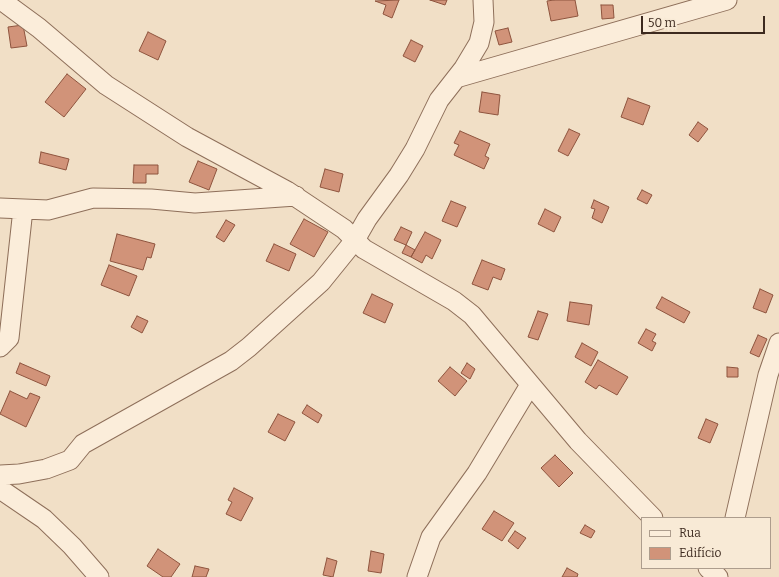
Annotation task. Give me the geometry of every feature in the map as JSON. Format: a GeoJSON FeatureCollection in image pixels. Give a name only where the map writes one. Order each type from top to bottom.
{"type":"FeatureCollection","features":[{"type":"Feature","properties":{"kind":"street"},"geometry":{"type":"LineString","coordinates":[[1,0],[39,28],[106,86],[187,137],[296,196],[344,229],[364,249],[454,301],[472,315],[578,441],[652,517]]}},
{"type":"Feature","properties":{"kind":"street"},"geometry":{"type":"LineString","coordinates":[[0,475],[46,468],[70,460],[84,444],[145,407],[193,383],[231,361],[249,347],[321,282],[355,240],[367,219],[399,175],[415,149],[439,100],[456,78],[479,43],[484,22],[483,0]]}},
{"type":"Feature","properties":{"kind":"street"},"geometry":{"type":"LineString","coordinates":[[456,78],[727,0]]}},
{"type":"Feature","properties":{"kind":"street"},"geometry":{"type":"LineString","coordinates":[[0,208],[48,210],[93,198],[151,198],[196,203],[296,196]]}},
{"type":"Feature","properties":{"kind":"street"},"geometry":{"type":"LineString","coordinates":[[0,347],[9,338],[23,209]]}},
{"type":"Feature","properties":{"kind":"street"},"geometry":{"type":"LineString","coordinates":[[735,517],[768,375],[779,342]]}},
{"type":"Feature","properties":{"kind":"street"},"geometry":{"type":"LineString","coordinates":[[417,577],[431,537],[477,473],[530,385]]}},
{"type":"Feature","properties":{"kind":"street"},"geometry":{"type":"LineString","coordinates":[[0,489],[44,519],[72,546],[99,577]]}},
{"type":"Feature","properties":{"kind":"building"},"geometry":{"type":"Polygon","coordinates":[[[399,0],[392,18],[383,14],[386,5],[375,1],[399,0]]]}},
{"type":"Feature","properties":{"kind":"building"},"geometry":{"type":"Polygon","coordinates":[[[430,0],[447,0],[445,5],[430,0]]]}},
{"type":"Feature","properties":{"kind":"building"},"geometry":{"type":"Polygon","coordinates":[[[575,0],[578,16],[551,21],[547,1],[575,0]]]}},
{"type":"Feature","properties":{"kind":"building"},"geometry":{"type":"Polygon","coordinates":[[[601,5],[613,5],[614,18],[602,19],[601,5]]]}},
{"type":"Feature","properties":{"kind":"building"},"geometry":{"type":"Polygon","coordinates":[[[23,25],[27,46],[11,48],[8,27],[23,25]]]}},
{"type":"Feature","properties":{"kind":"building"},"geometry":{"type":"Polygon","coordinates":[[[508,28],[512,42],[499,45],[495,31],[508,28]]]}},
{"type":"Feature","properties":{"kind":"building"},"geometry":{"type":"Polygon","coordinates":[[[148,32],[166,41],[158,60],[139,51],[148,32]]]}},
{"type":"Feature","properties":{"kind":"building"},"geometry":{"type":"Polygon","coordinates":[[[411,40],[423,46],[415,62],[403,56],[411,40]]]}},
{"type":"Feature","properties":{"kind":"building"},"geometry":{"type":"Polygon","coordinates":[[[67,74],[86,89],[64,117],[45,102],[67,74]]]}},
{"type":"Feature","properties":{"kind":"building"},"geometry":{"type":"Polygon","coordinates":[[[482,92],[500,95],[498,115],[479,112],[482,92]]]}},
{"type":"Feature","properties":{"kind":"building"},"geometry":{"type":"Polygon","coordinates":[[[628,98],[650,106],[643,125],[621,117],[628,98]]]}},
{"type":"Feature","properties":{"kind":"building"},"geometry":{"type":"Polygon","coordinates":[[[698,122],[708,129],[698,142],[689,135],[698,122]]]}},
{"type":"Feature","properties":{"kind":"building"},"geometry":{"type":"Polygon","coordinates":[[[569,129],[580,134],[568,156],[558,151],[569,129]]]}},
{"type":"Feature","properties":{"kind":"building"},"geometry":{"type":"Polygon","coordinates":[[[460,131],[490,144],[485,156],[489,158],[484,169],[454,155],[459,145],[454,143],[460,131]]]}},
{"type":"Feature","properties":{"kind":"building"},"geometry":{"type":"Polygon","coordinates":[[[41,152],[69,159],[66,170],[39,163],[41,152]]]}},
{"type":"Feature","properties":{"kind":"building"},"geometry":{"type":"Polygon","coordinates":[[[198,161],[217,169],[209,190],[189,182],[198,161]]]}},
{"type":"Feature","properties":{"kind":"building"},"geometry":{"type":"Polygon","coordinates":[[[134,165],[158,165],[158,174],[146,174],[146,183],[133,183],[134,165]]]}},
{"type":"Feature","properties":{"kind":"building"},"geometry":{"type":"Polygon","coordinates":[[[325,169],[343,174],[339,192],[320,187],[325,169]]]}},
{"type":"Feature","properties":{"kind":"building"},"geometry":{"type":"Polygon","coordinates":[[[642,190],[652,195],[647,204],[637,199],[642,190]]]}},
{"type":"Feature","properties":{"kind":"building"},"geometry":{"type":"Polygon","coordinates":[[[594,200],[609,207],[602,223],[592,218],[595,209],[591,208],[594,200]]]}},
{"type":"Feature","properties":{"kind":"building"},"geometry":{"type":"Polygon","coordinates":[[[451,201],[466,207],[457,227],[442,221],[451,201]]]}},
{"type":"Feature","properties":{"kind":"building"},"geometry":{"type":"Polygon","coordinates":[[[545,209],[561,217],[554,232],[538,224],[545,209]]]}},
{"type":"Feature","properties":{"kind":"building"},"geometry":{"type":"Polygon","coordinates":[[[304,219],[328,232],[314,257],[290,244],[304,219]]]}},
{"type":"Feature","properties":{"kind":"building"},"geometry":{"type":"Polygon","coordinates":[[[226,220],[235,225],[224,242],[216,237],[226,220]]]}},
{"type":"Feature","properties":{"kind":"building"},"geometry":{"type":"Polygon","coordinates":[[[401,227],[412,232],[406,245],[394,240],[401,227]]]}},
{"type":"Feature","properties":{"kind":"building"},"geometry":{"type":"Polygon","coordinates":[[[425,232],[441,240],[432,259],[426,255],[422,263],[411,257],[425,232]]]}},
{"type":"Feature","properties":{"kind":"building"},"geometry":{"type":"Polygon","coordinates":[[[117,234],[155,244],[151,258],[147,257],[143,270],[110,261],[117,234]]]}},
{"type":"Feature","properties":{"kind":"building"},"geometry":{"type":"Polygon","coordinates":[[[274,244],[296,254],[289,271],[266,261],[274,244]]]}},
{"type":"Feature","properties":{"kind":"building"},"geometry":{"type":"Polygon","coordinates":[[[406,245],[415,250],[411,257],[402,253],[406,245]]]}},
{"type":"Feature","properties":{"kind":"building"},"geometry":{"type":"Polygon","coordinates":[[[482,260],[505,269],[501,280],[493,277],[488,290],[472,284],[482,260]]]}},
{"type":"Feature","properties":{"kind":"building"},"geometry":{"type":"Polygon","coordinates":[[[109,265],[137,276],[129,296],[101,285],[109,265]]]}},
{"type":"Feature","properties":{"kind":"building"},"geometry":{"type":"Polygon","coordinates":[[[760,289],[773,295],[766,313],[753,308],[760,289]]]}},
{"type":"Feature","properties":{"kind":"building"},"geometry":{"type":"Polygon","coordinates":[[[372,294],[393,304],[385,323],[363,313],[372,294]]]}},
{"type":"Feature","properties":{"kind":"building"},"geometry":{"type":"Polygon","coordinates":[[[662,297],[690,312],[684,323],[656,308],[662,297]]]}},
{"type":"Feature","properties":{"kind":"building"},"geometry":{"type":"Polygon","coordinates":[[[570,302],[592,305],[589,325],[567,321],[570,302]]]}},
{"type":"Feature","properties":{"kind":"building"},"geometry":{"type":"Polygon","coordinates":[[[538,311],[548,314],[538,340],[528,337],[538,311]]]}},
{"type":"Feature","properties":{"kind":"building"},"geometry":{"type":"Polygon","coordinates":[[[137,316],[148,321],[142,333],[131,327],[137,316]]]}},
{"type":"Feature","properties":{"kind":"building"},"geometry":{"type":"Polygon","coordinates":[[[646,329],[656,334],[652,341],[656,343],[652,351],[638,343],[646,329]]]}},
{"type":"Feature","properties":{"kind":"building"},"geometry":{"type":"Polygon","coordinates":[[[758,335],[767,339],[759,357],[750,353],[758,335]]]}},
{"type":"Feature","properties":{"kind":"building"},"geometry":{"type":"Polygon","coordinates":[[[582,343],[598,352],[591,366],[575,357],[582,343]]]}},
{"type":"Feature","properties":{"kind":"building"},"geometry":{"type":"Polygon","coordinates":[[[598,360],[628,377],[617,395],[599,385],[596,389],[585,382],[598,360]]]}},
{"type":"Feature","properties":{"kind":"building"},"geometry":{"type":"Polygon","coordinates":[[[20,363],[50,376],[46,386],[16,373],[20,363]]]}},
{"type":"Feature","properties":{"kind":"building"},"geometry":{"type":"Polygon","coordinates":[[[467,363],[475,369],[470,379],[461,373],[467,363]]]}},
{"type":"Feature","properties":{"kind":"building"},"geometry":{"type":"Polygon","coordinates":[[[450,367],[467,381],[455,396],[438,381],[450,367]]]}},
{"type":"Feature","properties":{"kind":"building"},"geometry":{"type":"Polygon","coordinates":[[[727,367],[738,368],[738,377],[727,377],[727,367]]]}},
{"type":"Feature","properties":{"kind":"building"},"geometry":{"type":"Polygon","coordinates":[[[10,391],[27,399],[30,393],[40,397],[26,427],[0,414],[10,391]]]}},
{"type":"Feature","properties":{"kind":"building"},"geometry":{"type":"Polygon","coordinates":[[[307,405],[322,415],[318,423],[302,413],[307,405]]]}},
{"type":"Feature","properties":{"kind":"building"},"geometry":{"type":"Polygon","coordinates":[[[278,414],[295,422],[285,441],[268,432],[278,414]]]}},
{"type":"Feature","properties":{"kind":"building"},"geometry":{"type":"Polygon","coordinates":[[[706,419],[718,424],[710,443],[698,438],[706,419]]]}},
{"type":"Feature","properties":{"kind":"building"},"geometry":{"type":"Polygon","coordinates":[[[555,455],[573,473],[559,487],[541,468],[555,455]]]}},
{"type":"Feature","properties":{"kind":"building"},"geometry":{"type":"Polygon","coordinates":[[[234,488],[253,498],[241,521],[226,514],[232,502],[228,500],[234,488]]]}},
{"type":"Feature","properties":{"kind":"building"},"geometry":{"type":"Polygon","coordinates":[[[494,511],[514,523],[502,541],[482,529],[494,511]]]}},
{"type":"Feature","properties":{"kind":"building"},"geometry":{"type":"Polygon","coordinates":[[[585,525],[595,531],[591,538],[580,533],[585,525]]]}},
{"type":"Feature","properties":{"kind":"building"},"geometry":{"type":"Polygon","coordinates":[[[515,531],[526,538],[518,549],[508,541],[515,531]]]}},
{"type":"Feature","properties":{"kind":"building"},"geometry":{"type":"Polygon","coordinates":[[[158,549],[180,564],[171,577],[163,577],[147,566],[158,549]]]}},
{"type":"Feature","properties":{"kind":"building"},"geometry":{"type":"Polygon","coordinates":[[[371,551],[384,554],[381,573],[368,571],[371,551]]]}},
{"type":"Feature","properties":{"kind":"building"},"geometry":{"type":"Polygon","coordinates":[[[327,558],[337,561],[333,577],[323,575],[327,558]]]}},
{"type":"Feature","properties":{"kind":"building"},"geometry":{"type":"Polygon","coordinates":[[[195,566],[209,569],[206,577],[192,577],[195,566]]]}},
{"type":"Feature","properties":{"kind":"building"},"geometry":{"type":"Polygon","coordinates":[[[567,568],[578,574],[577,577],[562,577],[567,568]]]}}]}
